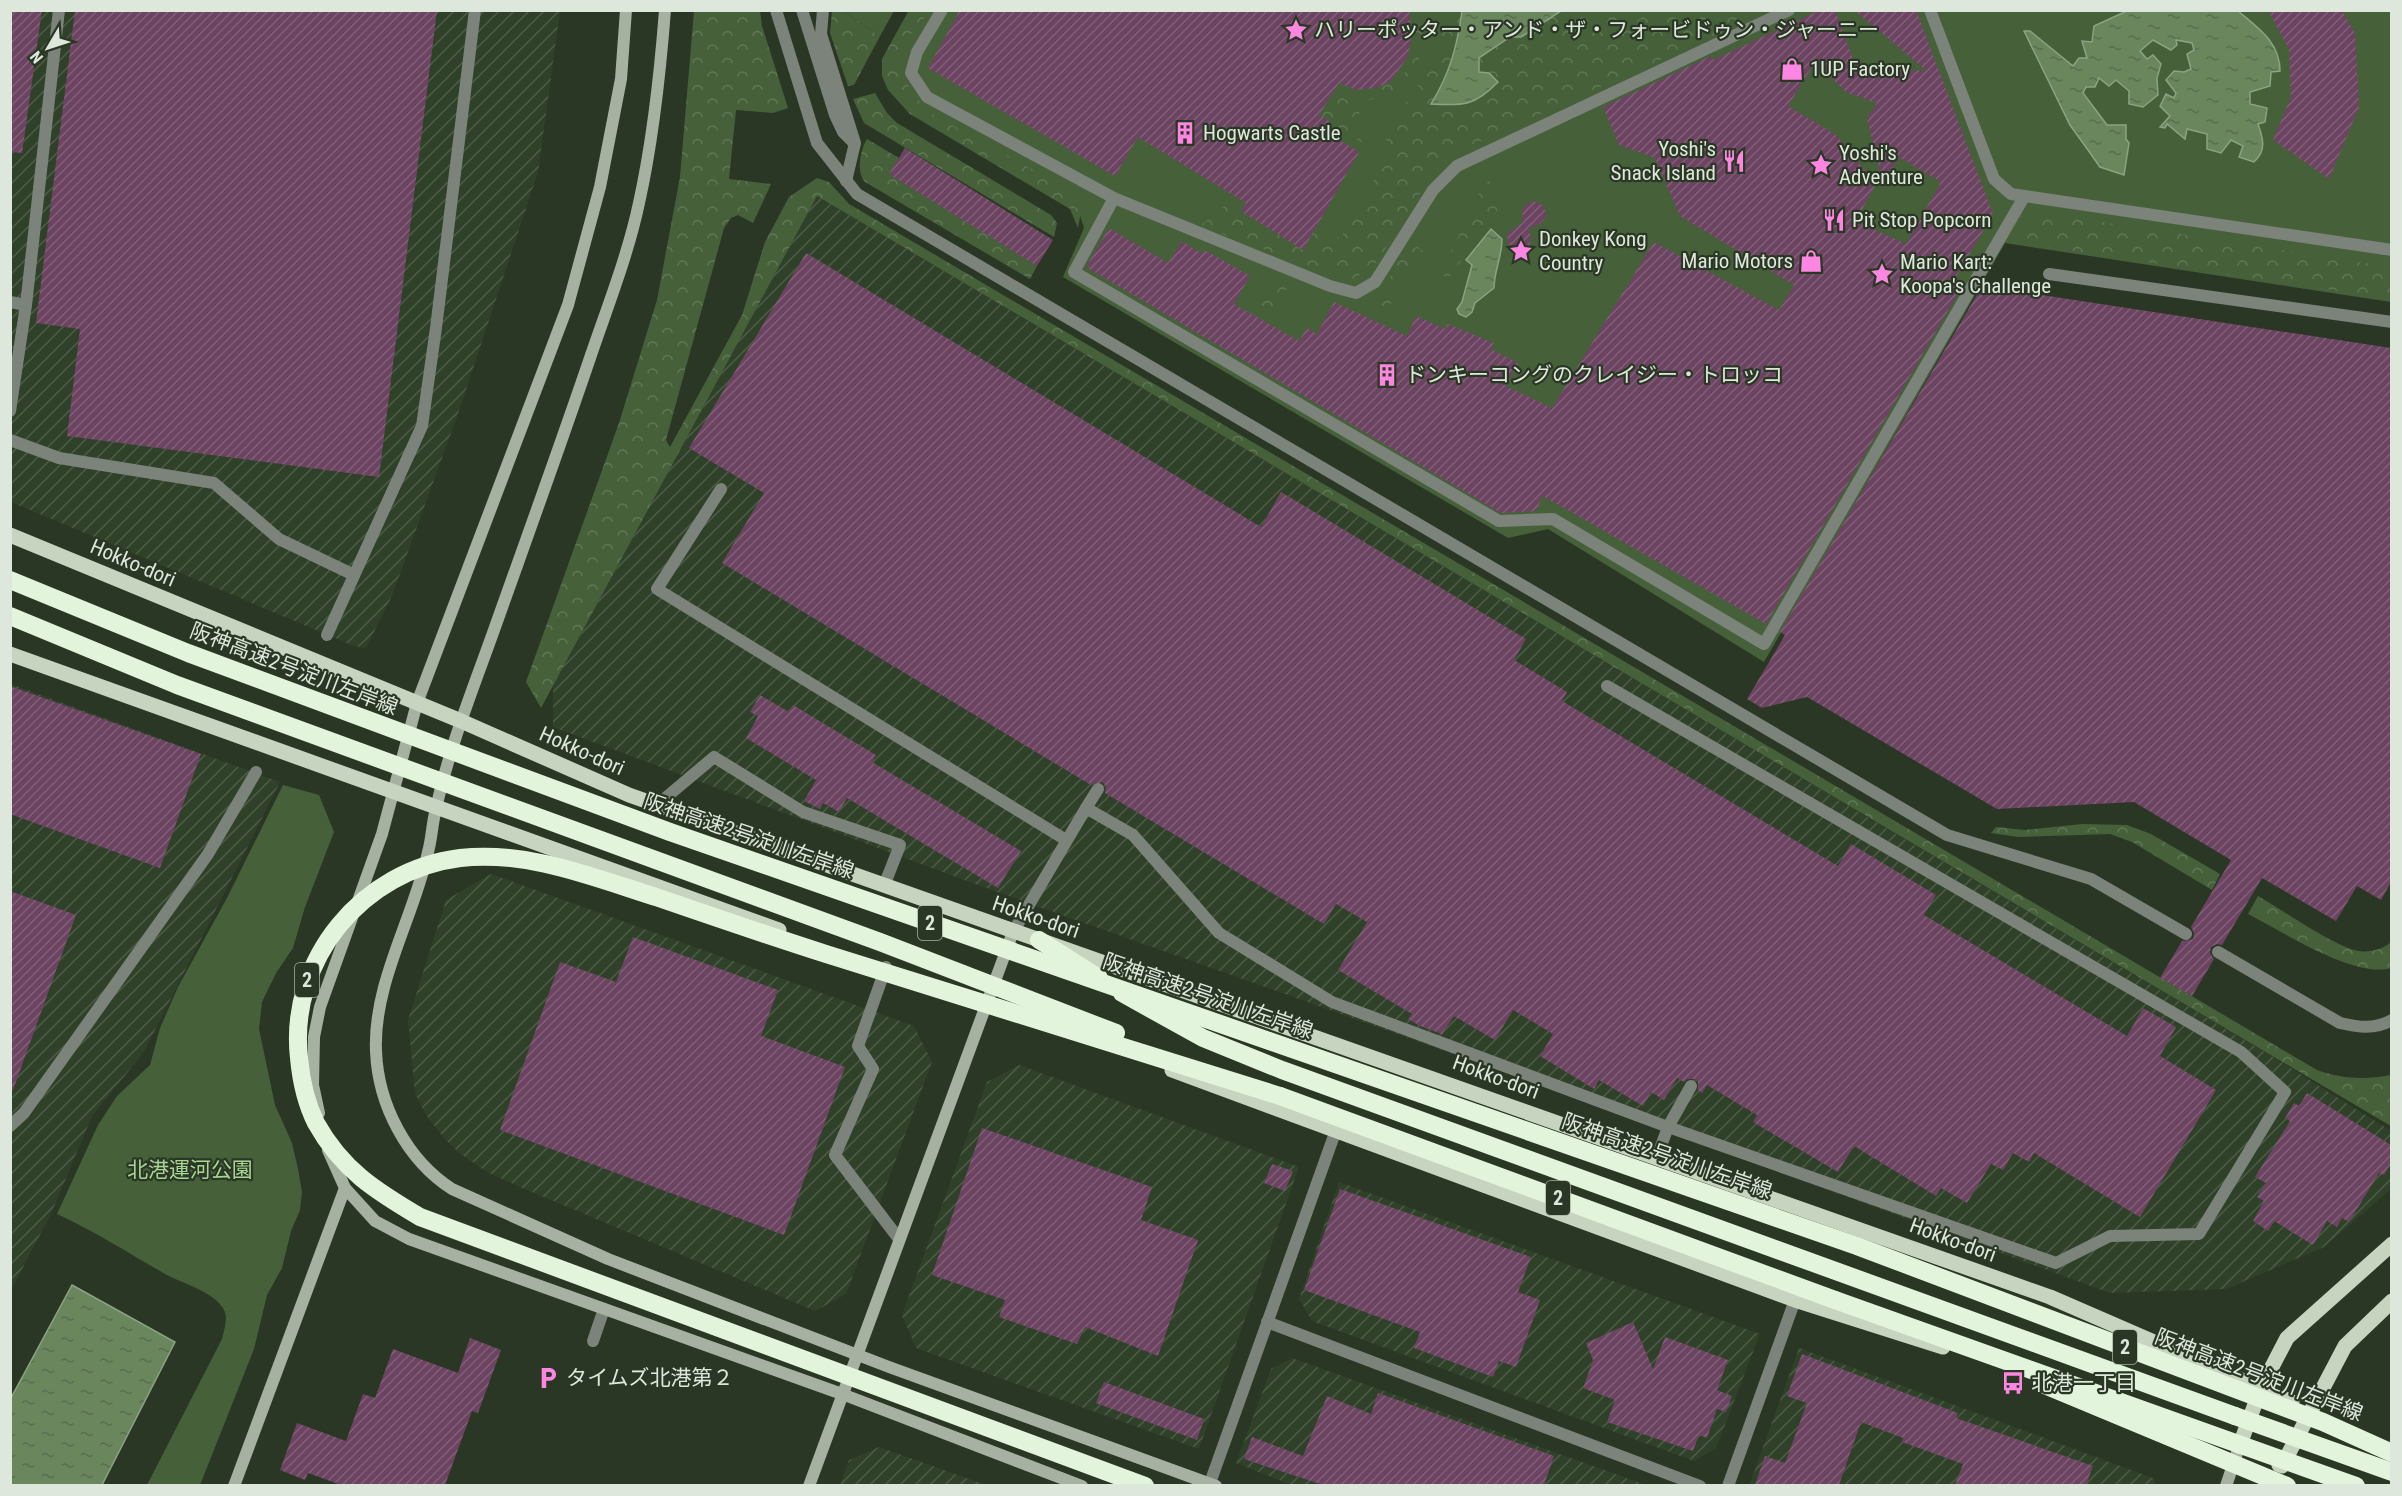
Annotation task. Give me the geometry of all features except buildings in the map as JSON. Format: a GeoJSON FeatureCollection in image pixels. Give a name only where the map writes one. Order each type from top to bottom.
{"type":"FeatureCollection","features":[{"type":"Feature","properties":{"kind":"highway","name":"阪神高速2号淀川左岸線"},"geometry":{"type":"LineString","coordinates":[[10,580],[188,653],[435,747],[681,836],[1857,1246],[2323,1422],[2391,1453]]}},
{"type":"Feature","properties":{"kind":"highway","name":"2"},"geometry":{"type":"LineString","coordinates":[[10,616],[177,685],[858,934],[1280,1096],[1835,1300],[2356,1485]]}},
{"type":"Feature","properties":{"kind":"highway"},"geometry":{"type":"LineString","coordinates":[[10,626],[177,685]]}},
{"type":"Feature","properties":{"kind":"highway","name":"2"},"geometry":{"type":"LineString","coordinates":[[1145,1485],[420,1217],[369,1187],[332,1148],[315,1121],[301,1082],[297,1045],[300,1010],[310,969],[329,936],[360,902],[387,883],[419,867],[460,858],[501,856],[591,876],[826,954],[1280,1096]]}},
{"type":"Feature","properties":{"kind":"highway"},"geometry":{"type":"LineString","coordinates":[[1039,940],[1139,1005],[1203,1038],[1282,1070],[2391,1472]]}},
{"type":"Feature","properties":{"kind":"highway"},"geometry":{"type":"LineString","coordinates":[[1835,1300],[2287,1485]]}},
{"type":"Feature","properties":{"kind":"main road","name":"Hokko-dori"},"geometry":{"type":"LineString","coordinates":[[10,535],[461,721],[657,805],[2050,1297],[2311,1411]]}},
{"type":"Feature","properties":{"kind":"main road"},"geometry":{"type":"LineString","coordinates":[[10,654],[987,1003],[1795,1300],[2172,1421],[2282,1466],[2344,1346],[2391,1301]]}},
{"type":"Feature","properties":{"kind":"main road"},"geometry":{"type":"LineString","coordinates":[[2239,1447],[2261,1388],[2287,1338],[2391,1244]]}},
{"type":"Feature","properties":{"kind":"street"},"geometry":{"type":"LineString","coordinates":[[626,10],[621,79],[600,187],[568,305],[417,704],[394,793],[320,1007],[314,1037],[313,1085],[324,1143],[345,1188],[375,1221],[409,1239],[842,1394],[1082,1485]]}},
{"type":"Feature","properties":{"kind":"street"},"geometry":{"type":"LineString","coordinates":[[665,10],[660,74],[639,204],[573,410],[461,721],[436,808],[428,854],[385,988],[377,1031],[376,1052],[394,1121],[414,1154],[438,1180],[452,1189],[598,1255],[857,1354],[1213,1484]]}},
{"type":"Feature","properties":{"kind":"street"},"geometry":{"type":"LineString","coordinates":[[808,1485],[1013,932]]}},
{"type":"Feature","properties":{"kind":"street"},"geometry":{"type":"LineString","coordinates":[[234,1485],[345,1188]]}},
{"type":"Feature","properties":{"kind":"street"},"geometry":{"type":"LineString","coordinates":[[2311,1411],[2391,1446]]}},
{"type":"Feature","properties":{"kind":"street"},"geometry":{"type":"LineString","coordinates":[[2226,1485],[2239,1447]]}},
{"type":"Feature","properties":{"kind":"street"},"geometry":{"type":"LineString","coordinates":[[2273,1485],[2282,1466],[2328,1485]]}},
{"type":"Feature","properties":{"kind":"lane"},"geometry":{"type":"LineString","coordinates":[[10,411],[26,305],[59,10]]}},
{"type":"Feature","properties":{"kind":"lane"},"geometry":{"type":"LineString","coordinates":[[327,635],[422,426],[475,10]]}},
{"type":"Feature","properties":{"kind":"lane"},"geometry":{"type":"LineString","coordinates":[[776,10],[817,143],[857,194],[1947,835],[2091,879],[2186,934]]}},
{"type":"Feature","properties":{"kind":"lane"},"geometry":{"type":"LineString","coordinates":[[802,10],[835,115],[843,132],[855,143]]}},
{"type":"Feature","properties":{"kind":"lane"},"geometry":{"type":"LineString","coordinates":[[823,10],[821,34],[855,143],[846,181]]}},
{"type":"Feature","properties":{"kind":"lane"},"geometry":{"type":"LineString","coordinates":[[942,10],[917,52],[911,73],[927,97],[1114,198],[1330,286],[1356,293],[1376,282],[1433,189],[1457,166],[1789,10]]}},
{"type":"Feature","properties":{"kind":"lane"},"geometry":{"type":"LineString","coordinates":[[1930,10],[1994,179],[2011,194],[2391,250]]}},
{"type":"Feature","properties":{"kind":"lane"},"geometry":{"type":"LineString","coordinates":[[1114,198],[1074,272],[1499,521],[1553,519],[1764,644],[2025,196]]}},
{"type":"Feature","properties":{"kind":"lane"},"geometry":{"type":"LineString","coordinates":[[2049,274],[2391,322]]}},
{"type":"Feature","properties":{"kind":"lane"},"geometry":{"type":"LineString","coordinates":[[10,302],[26,305]]}},
{"type":"Feature","properties":{"kind":"lane"},"geometry":{"type":"LineString","coordinates":[[10,440],[59,458],[214,483],[279,539],[354,576]]}},
{"type":"Feature","properties":{"kind":"lane"},"geometry":{"type":"LineString","coordinates":[[721,489],[657,589],[1066,840]]}},
{"type":"Feature","properties":{"kind":"lane"},"geometry":{"type":"LineString","coordinates":[[1086,808],[1133,835],[1219,933],[1332,1002],[1668,1126],[2056,1263],[2110,1236],[2199,1234],[2285,1092],[2241,1052],[1607,686]]}},
{"type":"Feature","properties":{"kind":"lane"},"geometry":{"type":"LineString","coordinates":[[657,805],[714,757],[803,812],[900,845],[884,886]]}},
{"type":"Feature","properties":{"kind":"lane"},"geometry":{"type":"LineString","coordinates":[[10,1126],[24,1113],[208,854],[256,772]]}},
{"type":"Feature","properties":{"kind":"lane"},"geometry":{"type":"LineString","coordinates":[[1013,932],[1098,789]]}},
{"type":"Feature","properties":{"kind":"lane"},"geometry":{"type":"LineString","coordinates":[[2218,952],[2340,1023],[2362,1028],[2382,1025],[2391,1020]]}},
{"type":"Feature","properties":{"kind":"lane"},"geometry":{"type":"LineString","coordinates":[[886,968],[858,1046],[873,1068],[835,1155],[899,1239]]}},
{"type":"Feature","properties":{"kind":"lane"},"geometry":{"type":"LineString","coordinates":[[1657,1157],[1668,1126],[1691,1086]]}},
{"type":"Feature","properties":{"kind":"lane"},"geometry":{"type":"LineString","coordinates":[[1213,1484],[1267,1322],[1336,1130]]}},
{"type":"Feature","properties":{"kind":"lane"},"geometry":{"type":"LineString","coordinates":[[1728,1485],[1795,1300]]}},
{"type":"Feature","properties":{"kind":"lane"},"geometry":{"type":"LineString","coordinates":[[593,1341],[604,1309]]}},
{"type":"Feature","properties":{"kind":"lane"},"geometry":{"type":"LineString","coordinates":[[1267,1322],[1700,1485]]}},
{"type":"Feature","properties":{"kind":"shaded area"},"geometry":{"type":"Polygon","coordinates":[[[10,11],[560,11],[538,172],[459,411],[392,596],[366,648],[354,646],[11,502],[10,11]]]}},
{"type":"Feature","properties":{"kind":"shaded area"},"geometry":{"type":"Polygon","coordinates":[[[817,196],[2268,1054],[2391,1131],[2391,1189],[2324,1247],[2226,1289],[2110,1293],[1521,1078],[972,883],[553,727],[553,686],[817,196]]]}},
{"type":"Feature","properties":{"kind":"shaded area"},"geometry":{"type":"Polygon","coordinates":[[[11,684],[280,782],[144,1052],[92,1116],[51,1214],[11,1290],[11,684]]]}},
{"type":"Feature","properties":{"kind":"shaded area"},"geometry":{"type":"Polygon","coordinates":[[[491,874],[914,1026],[932,1062],[846,1294],[815,1311],[487,1172],[459,1153],[444,1138],[428,1118],[415,1094],[408,1020],[446,900],[491,874]]]}},
{"type":"Feature","properties":{"kind":"shaded area"},"geometry":{"type":"Polygon","coordinates":[[[1019,1065],[1299,1167],[1199,1449],[916,1348],[902,1315],[987,1082],[1019,1065]]]}},
{"type":"Feature","properties":{"kind":"shaded area"},"geometry":{"type":"Polygon","coordinates":[[[1339,1182],[1760,1334],[1716,1448],[1694,1461],[1312,1321],[1299,1299],[1339,1182]]]}},
{"type":"Feature","properties":{"kind":"shaded area"},"geometry":{"type":"Polygon","coordinates":[[[1799,1348],[2153,1478],[2156,1485],[1749,1486],[1799,1348]]]}},
{"type":"Feature","properties":{"kind":"shaded area"},"geometry":{"type":"Polygon","coordinates":[[[1292,1358],[1646,1485],[1292,1485],[1236,1463],[1271,1369],[1292,1358]]]}},
{"type":"Feature","properties":{"kind":"shaded area"},"geometry":{"type":"Polygon","coordinates":[[[879,1447],[986,1485],[840,1485],[849,1460],[879,1447]]]}},
{"type":"Feature","properties":{"kind":"green space"},"geometry":{"type":"Polygon","coordinates":[[[909,10],[929,11],[906,41],[901,52],[902,73],[913,93],[937,117],[1077,194],[1082,205],[1078,228],[1070,209],[910,114],[888,90],[882,76],[882,59],[909,10]]]}},
{"type":"Feature","properties":{"kind":"green space"},"geometry":{"type":"Polygon","coordinates":[[[916,10],[2391,11],[2391,302],[2005,243],[1764,662],[1548,529],[1508,538],[1063,277],[1084,228],[1077,206],[933,120],[895,86],[900,38],[916,10]]]}},
{"type":"Feature","properties":{"kind":"green space"},"geometry":{"type":"Polygon","coordinates":[[[694,11],[760,11],[762,26],[788,108],[773,113],[736,110],[729,179],[771,184],[753,223],[738,215],[731,218],[724,228],[666,440],[670,447],[742,315],[765,242],[789,197],[817,178],[829,182],[849,204],[2317,1070],[2354,1078],[2391,1075],[2391,1126],[817,196],[541,708],[526,682],[619,423],[657,300],[680,177],[694,11]]]}},
{"type":"Feature","properties":{"kind":"green space"},"geometry":{"type":"Polygon","coordinates":[[[832,11],[843,11],[880,36],[854,85],[848,86],[830,33],[832,11]]]}},
{"type":"Feature","properties":{"kind":"green space"},"geometry":{"type":"Polygon","coordinates":[[[843,11],[894,11],[880,36],[843,11]]]}},
{"type":"Feature","properties":{"kind":"green space"},"geometry":{"type":"Polygon","coordinates":[[[1420,11],[1426,11],[1426,29],[1423,46],[1411,73],[1389,92],[1355,103],[1367,130],[1361,142],[1319,115],[1334,91],[1346,100],[1356,90],[1375,88],[1404,75],[1420,11]]]}},
{"type":"Feature","properties":{"kind":"green space"},"geometry":{"type":"Polygon","coordinates":[[[1443,11],[1462,11],[1457,48],[1432,103],[1461,106],[1489,73],[1479,72],[1479,58],[1510,37],[1521,37],[1561,11],[1627,11],[1616,31],[1627,29],[1650,11],[1770,11],[1452,154],[1425,185],[1377,262],[1351,281],[1200,226],[1236,197],[1246,203],[1242,211],[1302,250],[1316,227],[1341,239],[1349,220],[1371,201],[1374,180],[1394,114],[1410,99],[1435,58],[1443,29],[1443,11]]]}},
{"type":"Feature","properties":{"kind":"green space"},"geometry":{"type":"Polygon","coordinates":[[[875,93],[887,113],[897,123],[1051,215],[1057,223],[1054,237],[864,123],[853,99],[875,93]]]}},
{"type":"Feature","properties":{"kind":"green space"},"geometry":{"type":"Polygon","coordinates":[[[867,139],[899,158],[1037,266],[1030,279],[865,182],[862,178],[860,161],[867,139]]]}},
{"type":"Feature","properties":{"kind":"green space"},"geometry":{"type":"Polygon","coordinates":[[[1489,181],[1498,185],[1501,199],[1497,211],[1450,276],[1443,276],[1442,270],[1482,188],[1489,181]]]}},
{"type":"Feature","properties":{"kind":"green space"},"geometry":{"type":"Polygon","coordinates":[[[2033,211],[2391,267],[2391,299],[2014,242],[2033,211]]]}},
{"type":"Feature","properties":{"kind":"green space"},"geometry":{"type":"Polygon","coordinates":[[[1409,241],[1423,251],[1424,258],[1396,292],[1386,316],[1381,315],[1378,303],[1381,295],[1409,241]]]}},
{"type":"Feature","properties":{"kind":"green space"},"geometry":{"type":"Polygon","coordinates":[[[1281,273],[1293,278],[1268,323],[1250,312],[1267,284],[1281,273]]]}},
{"type":"Feature","properties":{"kind":"green space","name":"北港運河公園"},"geometry":{"type":"Polygon","coordinates":[[[283,785],[319,795],[334,832],[305,907],[293,948],[276,973],[262,1002],[259,1029],[275,1105],[292,1143],[298,1169],[302,1192],[300,1210],[291,1231],[282,1268],[267,1295],[254,1349],[200,1485],[147,1485],[222,1339],[226,1315],[218,1302],[205,1292],[167,1275],[57,1214],[98,1125],[117,1096],[150,1065],[160,1028],[178,987],[227,898],[283,785]]]}},
{"type":"Feature","properties":{"kind":"green space"},"geometry":{"type":"Polygon","coordinates":[[[2082,824],[2127,825],[2151,834],[2220,874],[2212,890],[2132,842],[2110,834],[2018,837],[1991,833],[1996,827],[2025,830],[2082,824]]]}},
{"type":"Feature","properties":{"kind":"green space"},"geometry":{"type":"Polygon","coordinates":[[[2258,896],[2302,924],[2353,950],[2376,950],[2391,942],[2391,968],[2376,970],[2358,967],[2318,952],[2248,914],[2258,896]]]}},
{"type":"Feature","properties":{"kind":"water"},"geometry":{"type":"Polygon","coordinates":[[[1462,10],[1561,11],[1521,37],[1510,37],[1479,58],[1479,72],[1489,73],[1498,82],[1482,96],[1468,103],[1431,104],[1452,59],[1462,10]]]}},
{"type":"Feature","properties":{"kind":"water"},"geometry":{"type":"Polygon","coordinates":[[[2129,10],[2238,11],[2266,36],[2276,52],[2280,71],[2271,72],[2270,86],[2250,92],[2250,104],[2267,108],[2265,122],[2258,124],[2262,148],[2254,162],[2239,157],[2243,146],[2231,140],[2221,153],[2207,149],[2207,134],[2187,129],[2185,139],[2167,124],[2165,128],[2160,127],[2170,116],[2160,106],[2166,94],[2174,98],[2176,93],[2166,80],[2174,71],[2184,72],[2191,69],[2187,54],[2194,50],[2192,43],[2176,40],[2177,45],[2171,50],[2153,40],[2140,51],[2147,59],[2153,55],[2161,64],[2157,78],[2158,95],[2143,107],[2129,104],[2129,91],[2116,80],[2109,86],[2099,78],[2095,87],[2086,87],[2083,93],[2107,125],[2126,125],[2126,139],[2129,143],[2124,175],[2100,167],[2070,125],[2024,31],[2030,31],[2073,66],[2079,58],[2087,58],[2082,41],[2092,42],[2094,26],[2129,10]]]}},
{"type":"Feature","properties":{"kind":"water"},"geometry":{"type":"Polygon","coordinates":[[[1491,229],[1502,239],[1494,288],[1475,303],[1472,312],[1466,317],[1459,314],[1457,309],[1462,302],[1472,265],[1466,260],[1491,229]]]}},
{"type":"Feature","properties":{"kind":"water"},"geometry":{"type":"Polygon","coordinates":[[[72,1285],[175,1342],[102,1485],[11,1485],[11,1398],[72,1285]]]}},
{"type":"Feature","properties":{"kind":"place","name":"ハリーポッター・アンド・ザ・フォービドゥン・ジャーニー"},"geometry":{"type":"Point","coordinates":[1296,30]}},
{"type":"Feature","properties":{"kind":"place","name":"1UP Factory"},"geometry":{"type":"Point","coordinates":[1792,69]}},
{"type":"Feature","properties":{"kind":"place","name":"Hogwarts Castle"},"geometry":{"type":"Point","coordinates":[1185,133]}},
{"type":"Feature","properties":{"kind":"place","name":"Yoshi's Snack Island"},"geometry":{"type":"Point","coordinates":[1734,161]}},
{"type":"Feature","properties":{"kind":"place","name":"Yoshi's Adventure"},"geometry":{"type":"Point","coordinates":[1821,165]}},
{"type":"Feature","properties":{"kind":"place","name":"Pit Stop Popcorn"},"geometry":{"type":"Point","coordinates":[1834,220]}},
{"type":"Feature","properties":{"kind":"place","name":"Donkey Kong Country"},"geometry":{"type":"Point","coordinates":[1521,251]}},
{"type":"Feature","properties":{"kind":"place","name":"Mario Motors"},"geometry":{"type":"Point","coordinates":[1811,261]}},
{"type":"Feature","properties":{"kind":"place","name":"Mario Kart: Koopa's Challenge"},"geometry":{"type":"Point","coordinates":[1882,274]}},
{"type":"Feature","properties":{"kind":"place","name":"ドンキーコングのクレイジー・トロッコ"},"geometry":{"type":"Point","coordinates":[1387,375]}},
{"type":"Feature","properties":{"kind":"place","name":"タイムズ北港第２"},"geometry":{"type":"Point","coordinates":[548,1378]}},
{"type":"Feature","properties":{"kind":"place","name":"北港一丁目"},"geometry":{"type":"Point","coordinates":[2013,1383]}}]}
